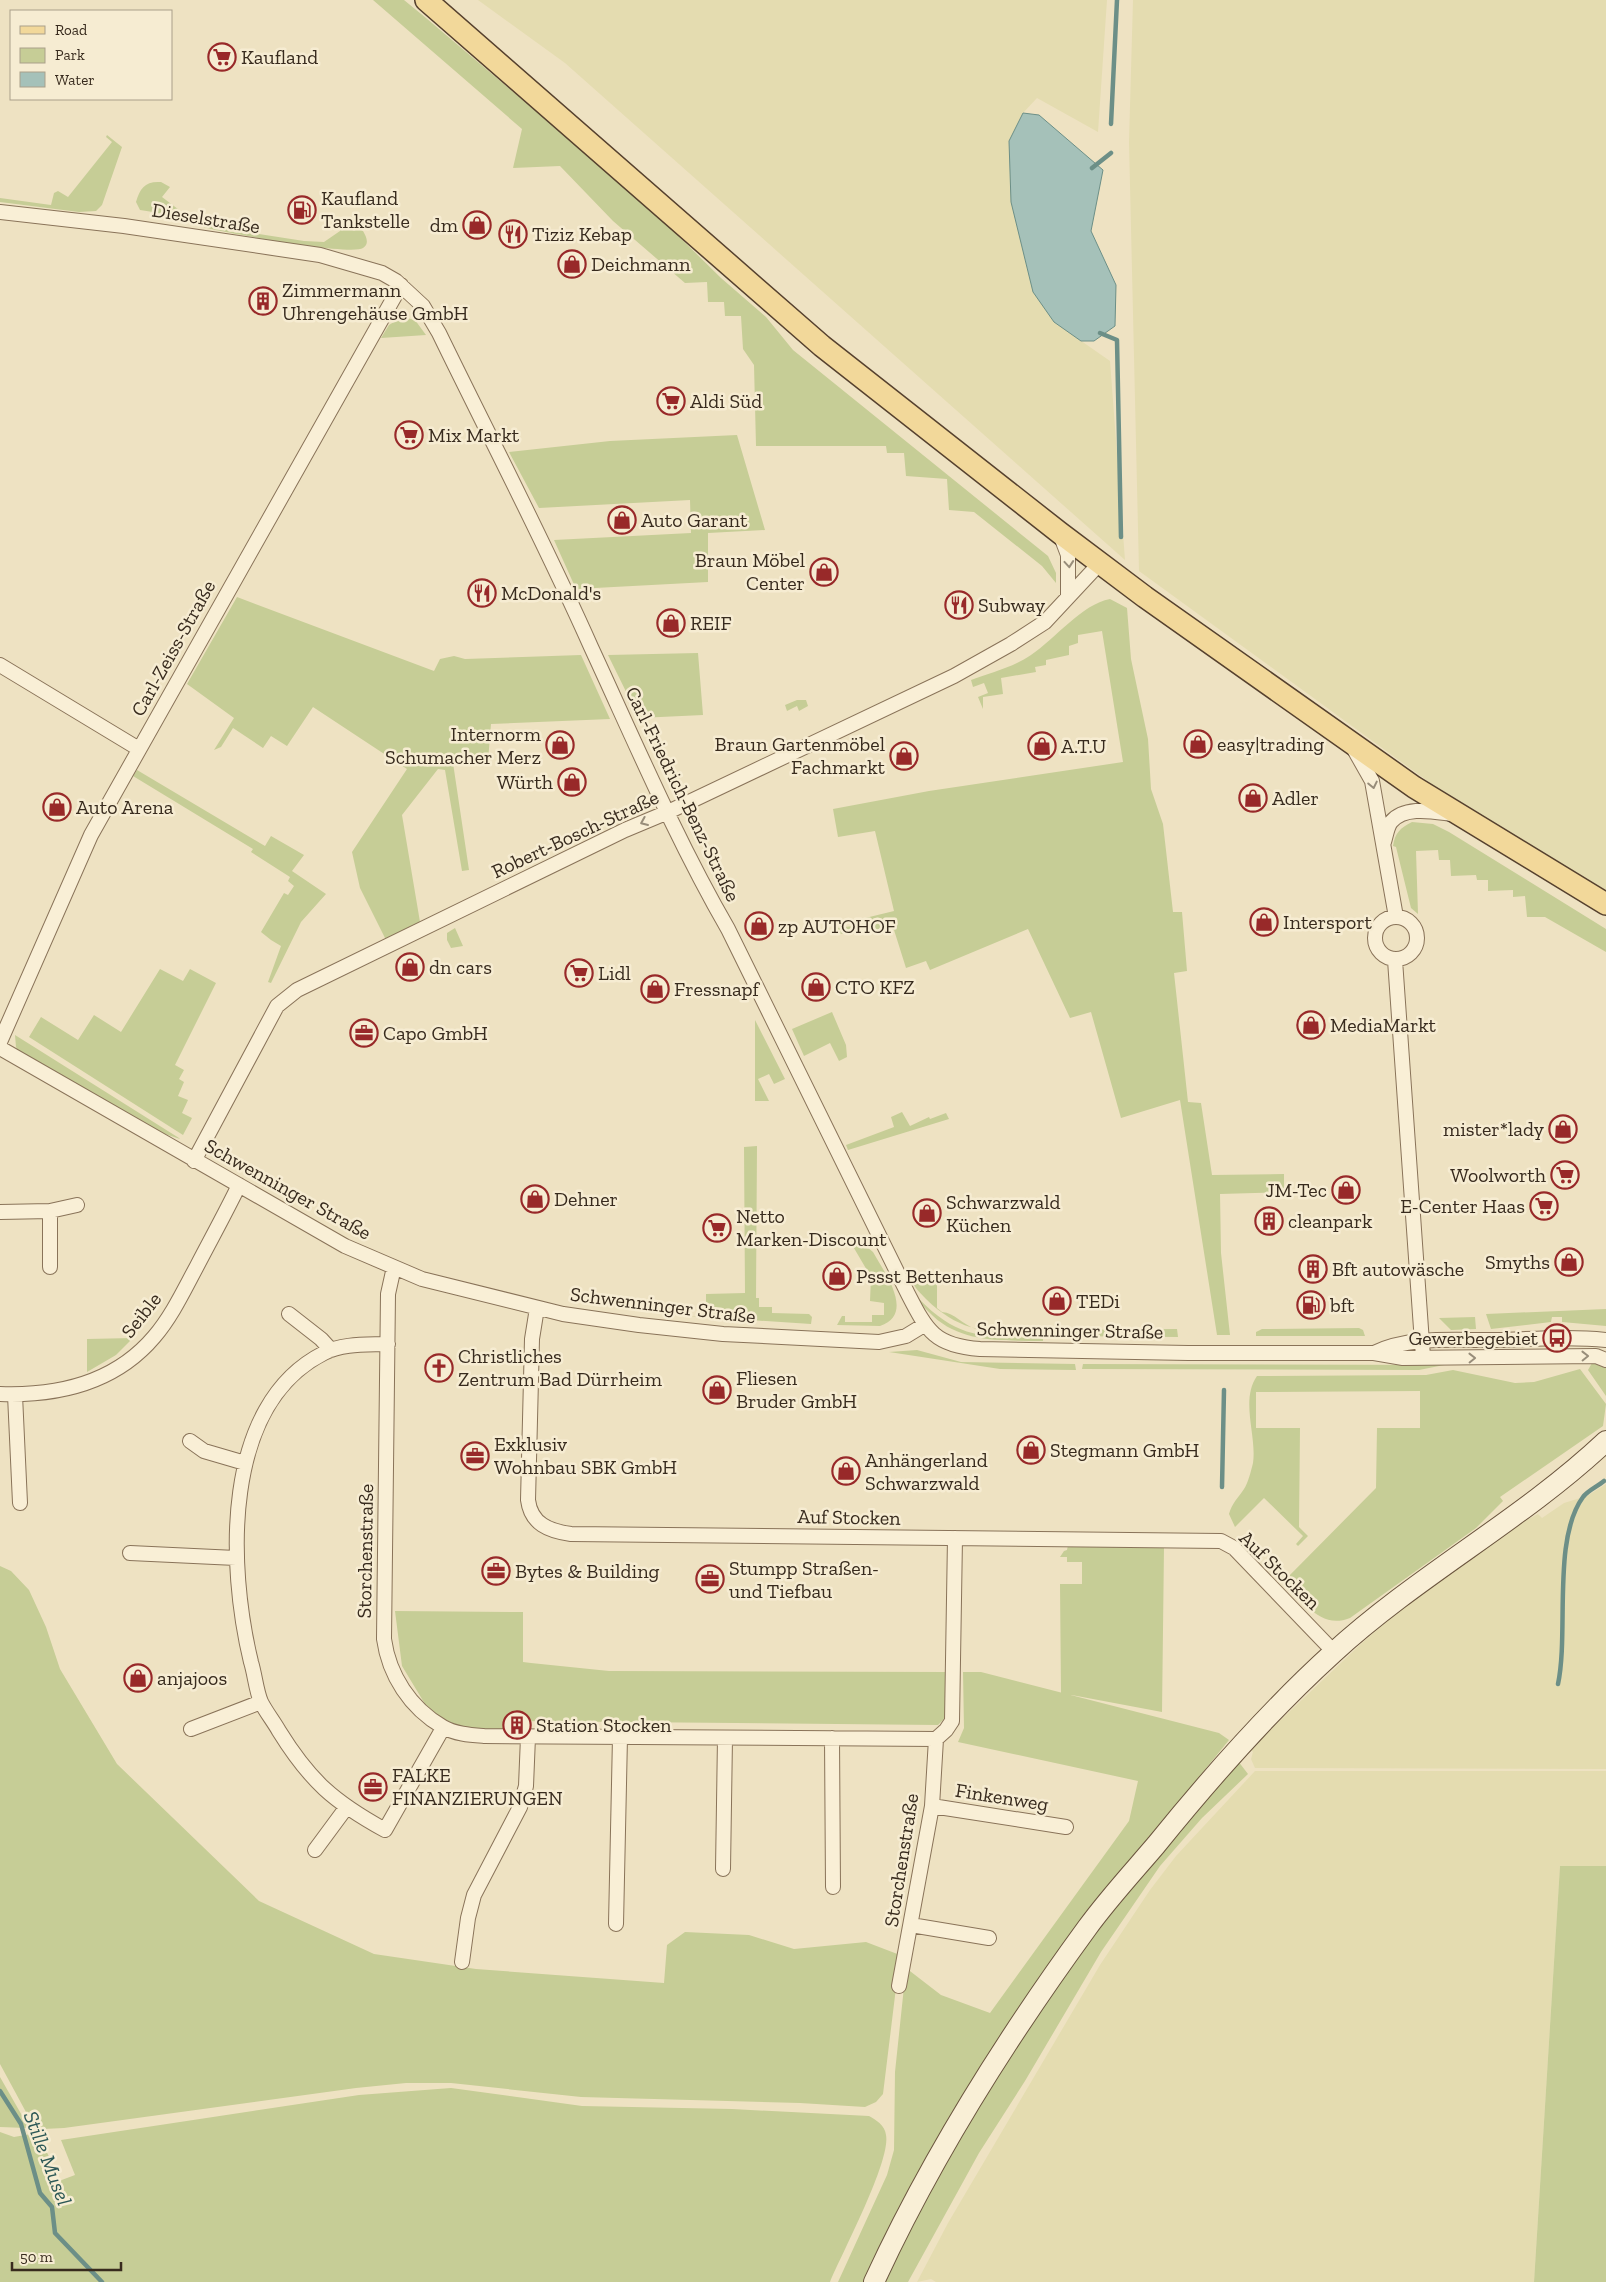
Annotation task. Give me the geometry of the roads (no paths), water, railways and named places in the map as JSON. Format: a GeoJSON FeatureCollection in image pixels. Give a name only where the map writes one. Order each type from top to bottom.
{"type":"FeatureCollection","features":[{"type":"Feature","properties":{"kind":"main road"},"geometry":{"type":"LineString","coordinates":[[426,0],[822,346],[1060,533],[1349,742],[1455,814],[1606,904]]}},
{"type":"Feature","properties":{"kind":"street","name":"Dieselstraße"},"geometry":{"type":"LineString","coordinates":[[0,212],[114,224],[320,255],[382,273],[401,284]]}},
{"type":"Feature","properties":{"kind":"street","name":"Carl-Zeiss-Straße"},"geometry":{"type":"LineString","coordinates":[[0,1042],[91,835],[401,284]]}},
{"type":"Feature","properties":{"kind":"street","name":"Carl-Friedrich-Benz-Straße"},"geometry":{"type":"LineString","coordinates":[[401,284],[423,306],[440,334],[565,591],[641,759],[707,893],[728,929],[808,1088],[924,1325]]}},
{"type":"Feature","properties":{"kind":"street"},"geometry":{"type":"LineString","coordinates":[[1060,533],[1068,555],[1068,596]]}},
{"type":"Feature","properties":{"kind":"street","name":"Robert-Bosch-Straße"},"geometry":{"type":"LineString","coordinates":[[194,1161],[277,1006],[297,990],[619,833],[668,812],[954,676],[1011,644],[1045,622],[1100,563]]}},
{"type":"Feature","properties":{"kind":"street"},"geometry":{"type":"LineString","coordinates":[[0,665],[139,749]]}},
{"type":"Feature","properties":{"kind":"street"},"geometry":{"type":"LineString","coordinates":[[1349,742],[1370,774],[1396,917]]}},
{"type":"Feature","properties":{"kind":"street"},"geometry":{"type":"LineString","coordinates":[[1384,845],[1391,822],[1400,816],[1412,812],[1455,814]]}},
{"type":"Feature","properties":{"kind":"street"},"geometry":{"type":"LineString","coordinates":[[1396,917],[1408,921],[1417,937],[1413,951],[1402,959],[1395,960],[1383,955],[1375,944],[1375,937],[1379,925],[1396,917]]}},
{"type":"Feature","properties":{"kind":"street"},"geometry":{"type":"LineString","coordinates":[[1395,960],[1423,1357]]}},
{"type":"Feature","properties":{"kind":"street","name":"Schwenninger Straße"},"geometry":{"type":"LineString","coordinates":[[0,1048],[194,1161],[240,1185],[346,1246],[422,1279],[563,1314],[687,1331],[879,1342],[906,1336],[924,1325],[930,1333],[950,1344],[980,1349],[1188,1353],[1374,1352],[1403,1358],[1596,1356],[1606,1360]]}},
{"type":"Feature","properties":{"kind":"street","name":"Seible"},"geometry":{"type":"LineString","coordinates":[[0,1394],[15,1395],[53,1392],[94,1382],[137,1354],[154,1337],[176,1306],[240,1185]]}},
{"type":"Feature","properties":{"kind":"street"},"geometry":{"type":"LineString","coordinates":[[0,1212],[50,1211],[77,1205]]}},
{"type":"Feature","properties":{"kind":"street"},"geometry":{"type":"LineString","coordinates":[[50,1211],[50,1268]]}},
{"type":"Feature","properties":{"kind":"street","name":"Storchenstraße"},"geometry":{"type":"LineString","coordinates":[[394,1267],[388,1294],[384,1621],[386,1648],[393,1672],[401,1687],[412,1701],[443,1728],[463,1734],[484,1736],[936,1739],[932,1806],[912,1925],[899,1986]]}},
{"type":"Feature","properties":{"kind":"street","name":"Auf Stocken"},"geometry":{"type":"LineString","coordinates":[[537,1308],[532,1339],[528,1500],[529,1510],[537,1522],[544,1527],[571,1534],[1221,1541],[1234,1548],[1334,1652]]}},
{"type":"Feature","properties":{"kind":"street"},"geometry":{"type":"LineString","coordinates":[[289,1314],[321,1339],[331,1350]]}},
{"type":"Feature","properties":{"kind":"street","name":"Schwenninger Straße"},"geometry":{"type":"LineString","coordinates":[[1578,1339],[1606,1347]]}},
{"type":"Feature","properties":{"kind":"street","name":"Schwenninger Straße"},"geometry":{"type":"LineString","coordinates":[[1374,1352],[1389,1346],[1422,1342],[1606,1340]]}},
{"type":"Feature","properties":{"kind":"street"},"geometry":{"type":"LineString","coordinates":[[388,1344],[343,1347],[331,1350],[298,1371],[274,1397],[258,1426],[245,1463],[236,1558],[242,1625],[262,1702],[290,1749],[320,1787],[346,1808],[386,1830],[443,1728]]}},
{"type":"Feature","properties":{"kind":"street"},"geometry":{"type":"LineString","coordinates":[[15,1395],[20,1503]]}},
{"type":"Feature","properties":{"kind":"street"},"geometry":{"type":"LineString","coordinates":[[190,1441],[204,1451],[245,1463]]}},
{"type":"Feature","properties":{"kind":"street"},"geometry":{"type":"LineString","coordinates":[[874,2282],[953,2128],[998,2058],[1088,1926],[1241,1743],[1334,1652],[1396,1600],[1575,1471],[1606,1441]]}},
{"type":"Feature","properties":{"kind":"street"},"geometry":{"type":"LineString","coordinates":[[1575,1471],[1606,1456]]}},
{"type":"Feature","properties":{"kind":"street"},"geometry":{"type":"LineString","coordinates":[[936,1739],[952,1721],[955,1538]]}},
{"type":"Feature","properties":{"kind":"street"},"geometry":{"type":"LineString","coordinates":[[130,1553],[236,1558]]}},
{"type":"Feature","properties":{"kind":"street"},"geometry":{"type":"LineString","coordinates":[[191,1729],[262,1702]]}},
{"type":"Feature","properties":{"kind":"street"},"geometry":{"type":"LineString","coordinates":[[462,1962],[468,1918],[474,1895],[520,1807],[526,1786],[528,1736]]}},
{"type":"Feature","properties":{"kind":"street"},"geometry":{"type":"LineString","coordinates":[[616,1924],[620,1737]]}},
{"type":"Feature","properties":{"kind":"street"},"geometry":{"type":"LineString","coordinates":[[722,1869],[725,1738]]}},
{"type":"Feature","properties":{"kind":"street"},"geometry":{"type":"LineString","coordinates":[[832,1738],[833,1887]]}},
{"type":"Feature","properties":{"kind":"street","name":"Finkenweg"},"geometry":{"type":"LineString","coordinates":[[932,1806],[1066,1827]]}},
{"type":"Feature","properties":{"kind":"street"},"geometry":{"type":"LineString","coordinates":[[315,1850],[346,1808]]}},
{"type":"Feature","properties":{"kind":"street"},"geometry":{"type":"LineString","coordinates":[[912,1925],[989,1938]]}},
{"type":"Feature","properties":{"kind":"water"},"geometry":{"type":"Polygon","coordinates":[[[1023,113],[1039,115],[1103,170],[1091,231],[1116,285],[1115,326],[1094,341],[1081,341],[1054,322],[1033,292],[1011,202],[1009,141],[1023,113]]]}},
{"type":"Feature","properties":{"kind":"waterway"},"geometry":{"type":"LineString","coordinates":[[1111,124],[1117,0]]}},
{"type":"Feature","properties":{"kind":"waterway"},"geometry":{"type":"LineString","coordinates":[[1092,168],[1111,153]]}},
{"type":"Feature","properties":{"kind":"waterway"},"geometry":{"type":"LineString","coordinates":[[1100,333],[1117,340],[1121,537]]}},
{"type":"Feature","properties":{"kind":"waterway"},"geometry":{"type":"LineString","coordinates":[[1222,1487],[1224,1390]]}},
{"type":"Feature","properties":{"kind":"waterway"},"geometry":{"type":"LineString","coordinates":[[1558,1684],[1561,1663],[1564,1561],[1568,1537],[1573,1515],[1583,1497],[1604,1481]]}},
{"type":"Feature","properties":{"kind":"waterway","name":"Stille Musel"},"geometry":{"type":"LineString","coordinates":[[0,2091],[21,2124],[40,2193],[52,2207],[55,2233],[102,2282]]}},
{"type":"Feature","properties":{"kind":"place","name":"Kaufland"},"geometry":{"type":"Point","coordinates":[222,57]}},
{"type":"Feature","properties":{"kind":"place","name":"Kaufland Tankstelle"},"geometry":{"type":"Point","coordinates":[302,210]}},
{"type":"Feature","properties":{"kind":"place","name":"dm"},"geometry":{"type":"Point","coordinates":[477,225]}},
{"type":"Feature","properties":{"kind":"place","name":"Tiziz Kebap"},"geometry":{"type":"Point","coordinates":[513,234]}},
{"type":"Feature","properties":{"kind":"place","name":"Deichmann"},"geometry":{"type":"Point","coordinates":[572,264]}},
{"type":"Feature","properties":{"kind":"place","name":"Zimmermann Uhrengehäuse GmbH"},"geometry":{"type":"Point","coordinates":[263,301]}},
{"type":"Feature","properties":{"kind":"place","name":"Aldi Süd"},"geometry":{"type":"Point","coordinates":[671,401]}},
{"type":"Feature","properties":{"kind":"place","name":"Mix Markt"},"geometry":{"type":"Point","coordinates":[409,435]}},
{"type":"Feature","properties":{"kind":"place","name":"Auto Garant"},"geometry":{"type":"Point","coordinates":[622,520]}},
{"type":"Feature","properties":{"kind":"place","name":"Braun Möbel Center"},"geometry":{"type":"Point","coordinates":[824,572]}},
{"type":"Feature","properties":{"kind":"place","name":"McDonald's"},"geometry":{"type":"Point","coordinates":[482,593]}},
{"type":"Feature","properties":{"kind":"place","name":"Subway"},"geometry":{"type":"Point","coordinates":[959,605]}},
{"type":"Feature","properties":{"kind":"place","name":"REIF"},"geometry":{"type":"Point","coordinates":[671,623]}},
{"type":"Feature","properties":{"kind":"place","name":"easy|trading"},"geometry":{"type":"Point","coordinates":[1198,744]}},
{"type":"Feature","properties":{"kind":"place","name":"Internorm Schumacher Merz"},"geometry":{"type":"Point","coordinates":[560,745]}},
{"type":"Feature","properties":{"kind":"place","name":"A.T.U"},"geometry":{"type":"Point","coordinates":[1042,746]}},
{"type":"Feature","properties":{"kind":"place","name":"Braun Gartenmöbel Fachmarkt"},"geometry":{"type":"Point","coordinates":[904,756]}},
{"type":"Feature","properties":{"kind":"place","name":"Würth"},"geometry":{"type":"Point","coordinates":[572,782]}},
{"type":"Feature","properties":{"kind":"place","name":"Adler"},"geometry":{"type":"Point","coordinates":[1253,798]}},
{"type":"Feature","properties":{"kind":"place","name":"Auto Arena"},"geometry":{"type":"Point","coordinates":[57,807]}},
{"type":"Feature","properties":{"kind":"place","name":"Intersport"},"geometry":{"type":"Point","coordinates":[1264,922]}},
{"type":"Feature","properties":{"kind":"place","name":"zp AUTOHOF"},"geometry":{"type":"Point","coordinates":[759,926]}},
{"type":"Feature","properties":{"kind":"place","name":"dn cars"},"geometry":{"type":"Point","coordinates":[410,967]}},
{"type":"Feature","properties":{"kind":"place","name":"Lidl"},"geometry":{"type":"Point","coordinates":[579,973]}},
{"type":"Feature","properties":{"kind":"place","name":"CTO KFZ"},"geometry":{"type":"Point","coordinates":[816,987]}},
{"type":"Feature","properties":{"kind":"place","name":"Fressnapf"},"geometry":{"type":"Point","coordinates":[655,989]}},
{"type":"Feature","properties":{"kind":"place","name":"MediaMarkt"},"geometry":{"type":"Point","coordinates":[1311,1025]}},
{"type":"Feature","properties":{"kind":"place","name":"Capo GmbH"},"geometry":{"type":"Point","coordinates":[364,1033]}},
{"type":"Feature","properties":{"kind":"place","name":"mister*lady"},"geometry":{"type":"Point","coordinates":[1563,1129]}},
{"type":"Feature","properties":{"kind":"place","name":"Woolworth"},"geometry":{"type":"Point","coordinates":[1565,1175]}},
{"type":"Feature","properties":{"kind":"place","name":"JM-Tec"},"geometry":{"type":"Point","coordinates":[1346,1190]}},
{"type":"Feature","properties":{"kind":"place","name":"Dehner"},"geometry":{"type":"Point","coordinates":[535,1199]}},
{"type":"Feature","properties":{"kind":"place","name":"E-Center Haas"},"geometry":{"type":"Point","coordinates":[1544,1206]}},
{"type":"Feature","properties":{"kind":"place","name":"Schwarzwald Küchen"},"geometry":{"type":"Point","coordinates":[927,1213]}},
{"type":"Feature","properties":{"kind":"place","name":"cleanpark"},"geometry":{"type":"Point","coordinates":[1269,1221]}},
{"type":"Feature","properties":{"kind":"place","name":"Netto Marken-Discount"},"geometry":{"type":"Point","coordinates":[717,1228]}},
{"type":"Feature","properties":{"kind":"place","name":"Smyths"},"geometry":{"type":"Point","coordinates":[1569,1262]}},
{"type":"Feature","properties":{"kind":"place","name":"Bft autowäsche"},"geometry":{"type":"Point","coordinates":[1313,1269]}},
{"type":"Feature","properties":{"kind":"place","name":"Pssst Bettenhaus"},"geometry":{"type":"Point","coordinates":[837,1276]}},
{"type":"Feature","properties":{"kind":"place","name":"TEDi"},"geometry":{"type":"Point","coordinates":[1057,1301]}},
{"type":"Feature","properties":{"kind":"place","name":"bft"},"geometry":{"type":"Point","coordinates":[1311,1305]}},
{"type":"Feature","properties":{"kind":"place","name":"Gewerbegebiet"},"geometry":{"type":"Point","coordinates":[1557,1338]}},
{"type":"Feature","properties":{"kind":"place","name":"Christliches Zentrum Bad Dürrheim"},"geometry":{"type":"Point","coordinates":[439,1368]}},
{"type":"Feature","properties":{"kind":"place","name":"Fliesen Bruder GmbH"},"geometry":{"type":"Point","coordinates":[717,1390]}},
{"type":"Feature","properties":{"kind":"place","name":"Stegmann GmbH"},"geometry":{"type":"Point","coordinates":[1031,1450]}},
{"type":"Feature","properties":{"kind":"place","name":"Exklusiv Wohnbau SBK GmbH"},"geometry":{"type":"Point","coordinates":[475,1456]}},
{"type":"Feature","properties":{"kind":"place","name":"Anhängerland Schwarzwald"},"geometry":{"type":"Point","coordinates":[846,1471]}},
{"type":"Feature","properties":{"kind":"place","name":"Bytes & Building"},"geometry":{"type":"Point","coordinates":[496,1571]}},
{"type":"Feature","properties":{"kind":"place","name":"Stumpp Straßen- und Tiefbau"},"geometry":{"type":"Point","coordinates":[710,1579]}},
{"type":"Feature","properties":{"kind":"place","name":"anjajoos"},"geometry":{"type":"Point","coordinates":[138,1678]}},
{"type":"Feature","properties":{"kind":"place","name":"Station Stocken"},"geometry":{"type":"Point","coordinates":[517,1725]}},
{"type":"Feature","properties":{"kind":"place","name":"FALKE FINANZIERUNGEN"},"geometry":{"type":"Point","coordinates":[373,1787]}}]}
